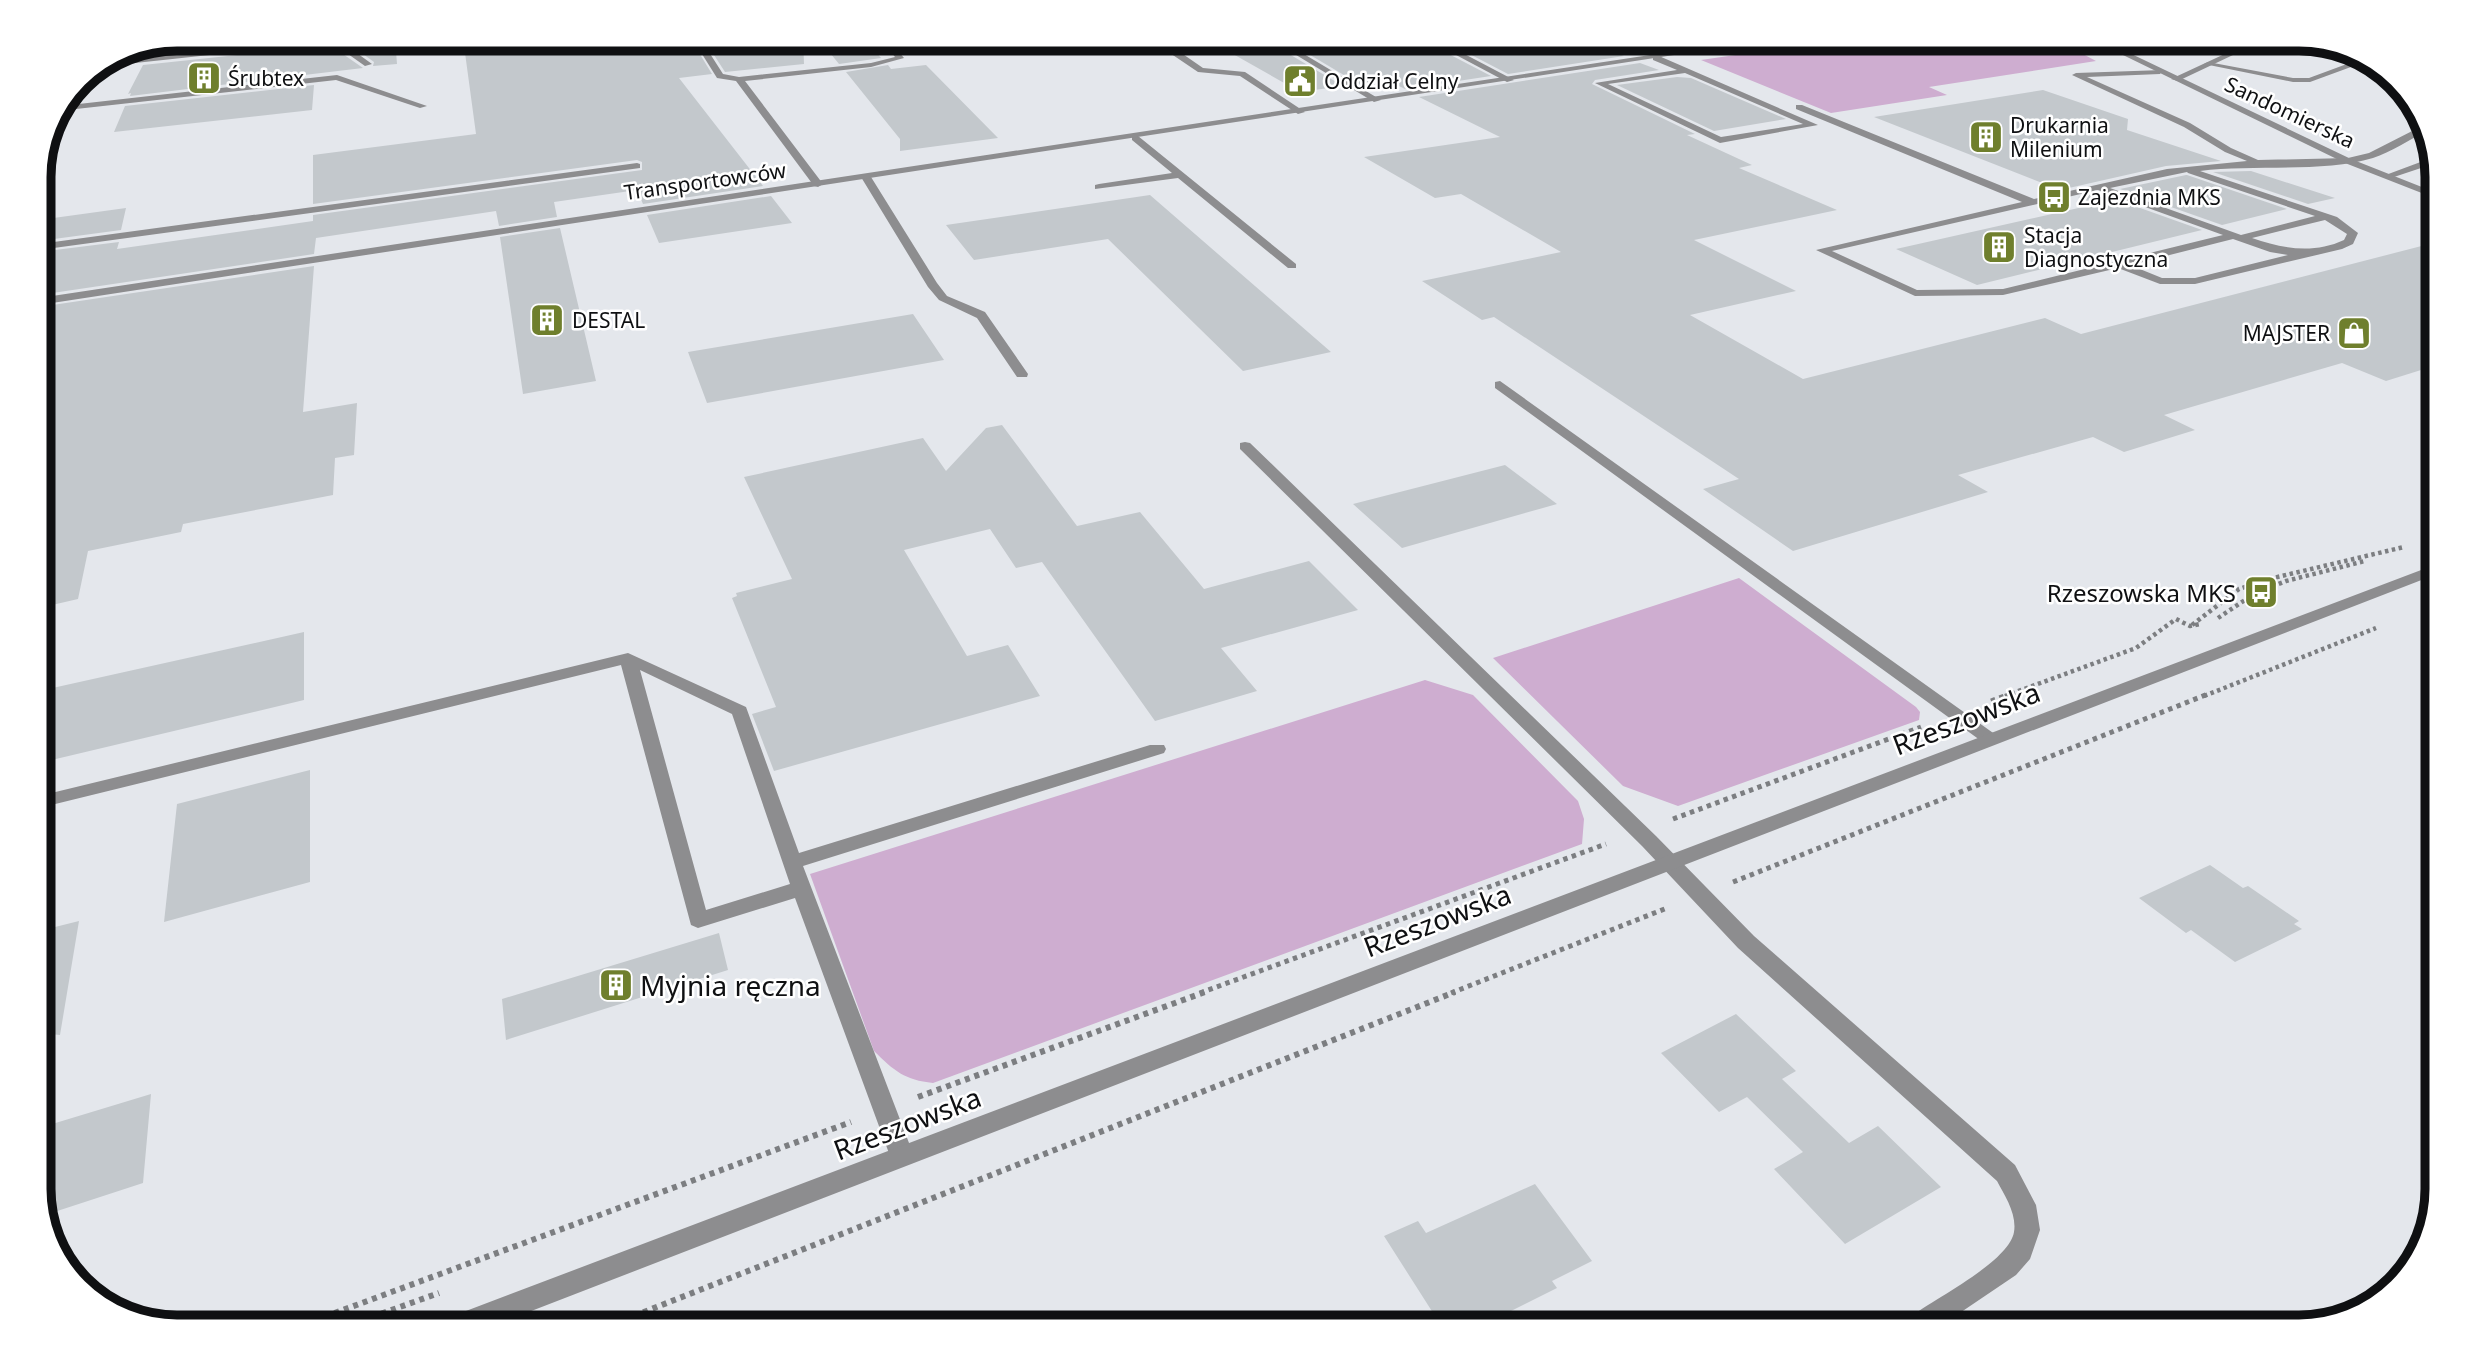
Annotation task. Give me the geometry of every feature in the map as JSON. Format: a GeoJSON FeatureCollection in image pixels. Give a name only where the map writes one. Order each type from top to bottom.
{"type":"FeatureCollection","features":[{"type":"Feature","properties":{"kind":"street"},"geometry":{"type":"LineString","coordinates":[[125,62],[230,51]]}},
{"type":"Feature","properties":{"kind":"street"},"geometry":{"type":"LineString","coordinates":[[349,51],[368,64]]}},
{"type":"Feature","properties":{"kind":"street"},"geometry":{"type":"LineString","coordinates":[[704,51],[720,76],[739,79],[871,65],[900,58],[894,51]]}},
{"type":"Feature","properties":{"kind":"street"},"geometry":{"type":"LineString","coordinates":[[1173,51],[1201,70],[1242,74],[1301,112]]}},
{"type":"Feature","properties":{"kind":"street"},"geometry":{"type":"LineString","coordinates":[[1293,51],[1377,100]]}},
{"type":"Feature","properties":{"kind":"street"},"geometry":{"type":"LineString","coordinates":[[1453,51],[1510,80]]}},
{"type":"Feature","properties":{"kind":"street","name":"Transportowców"},"geometry":{"type":"LineString","coordinates":[[51,300],[1703,51]]}},
{"type":"Feature","properties":{"kind":"street","name":"Sandomierska"},"geometry":{"type":"LineString","coordinates":[[2117,51],[2348,161],[2425,192]]}},
{"type":"Feature","properties":{"kind":"street"},"geometry":{"type":"LineString","coordinates":[[2175,79],[2237,51]]}},
{"type":"Feature","properties":{"kind":"street"},"geometry":{"type":"LineString","coordinates":[[1673,56],[2032,202]]}},
{"type":"Feature","properties":{"kind":"street"},"geometry":{"type":"LineString","coordinates":[[1656,58],[1813,125],[1720,140],[1600,83],[1685,71]]}},
{"type":"Feature","properties":{"kind":"street"},"geometry":{"type":"LineString","coordinates":[[2208,64],[2293,80],[2310,79],[2354,64]]}},
{"type":"Feature","properties":{"kind":"street"},"geometry":{"type":"LineString","coordinates":[[2160,72],[2076,75],[2187,125],[2228,150],[2260,162]]}},
{"type":"Feature","properties":{"kind":"street"},"geometry":{"type":"LineString","coordinates":[[72,108],[337,77],[423,106]]}},
{"type":"Feature","properties":{"kind":"street"},"geometry":{"type":"LineString","coordinates":[[739,79],[818,184]]}},
{"type":"Feature","properties":{"kind":"street"},"geometry":{"type":"LineString","coordinates":[[2325,217],[2003,292],[1915,293],[1821,250],[2186,169],[2260,162],[2348,161],[2372,155],[2417,132]]}},
{"type":"Feature","properties":{"kind":"street"},"geometry":{"type":"LineString","coordinates":[[1135,138],[1292,266]]}},
{"type":"Feature","properties":{"kind":"street"},"geometry":{"type":"LineString","coordinates":[[2388,176],[2424,164]]}},
{"type":"Feature","properties":{"kind":"street"},"geometry":{"type":"LineString","coordinates":[[51,245],[637,166]]}},
{"type":"Feature","properties":{"kind":"street"},"geometry":{"type":"LineString","coordinates":[[2119,264],[2160,281],[2195,281],[2338,247],[2351,239],[2353,233],[2349,228],[2325,217],[2186,169]]}},
{"type":"Feature","properties":{"kind":"street"},"geometry":{"type":"LineString","coordinates":[[1099,187],[1180,175]]}},
{"type":"Feature","properties":{"kind":"street"},"geometry":{"type":"LineString","coordinates":[[866,177],[932,285],[943,298],[981,315],[1022,374]]}},
{"type":"Feature","properties":{"kind":"street"},"geometry":{"type":"LineString","coordinates":[[2098,187],[2274,250],[2308,253]]}},
{"type":"Feature","properties":{"kind":"street"},"geometry":{"type":"LineString","coordinates":[[1500,385],[1990,739]]}},
{"type":"Feature","properties":{"kind":"street"},"geometry":{"type":"LineString","coordinates":[[1245,446],[1776,969],[2006,1173],[2021,1194],[2029,1223],[2020,1253],[1997,1274],[1938,1315]]}},
{"type":"Feature","properties":{"kind":"street","name":"Rzeszowska"},"geometry":{"type":"LineString","coordinates":[[492,1315],[2425,574]]}},
{"type":"Feature","properties":{"kind":"street"},"geometry":{"type":"LineString","coordinates":[[51,799],[628,658],[740,710],[792,862],[902,1156]]}},
{"type":"Feature","properties":{"kind":"street"},"geometry":{"type":"LineString","coordinates":[[628,658],[698,920],[802,888]]}},
{"type":"Feature","properties":{"kind":"street"},"geometry":{"type":"LineString","coordinates":[[792,862],[1157,749]]}},
{"type":"Feature","properties":{"kind":"path"},"geometry":{"type":"LineString","coordinates":[[2190,626],[2239,589],[2269,579],[2411,545]]}},
{"type":"Feature","properties":{"kind":"path"},"geometry":{"type":"LineString","coordinates":[[2213,622],[2254,594],[2286,581],[2406,551]]}},
{"type":"Feature","properties":{"kind":"path"},"geometry":{"type":"LineString","coordinates":[[332,1315],[2136,648],[2176,619],[2190,626],[2202,624]]}},
{"type":"Feature","properties":{"kind":"path"},"geometry":{"type":"LineString","coordinates":[[639,1315],[2388,623]]}},
{"type":"Feature","properties":{"kind":"shaded area"},"geometry":{"type":"Polygon","coordinates":[[[1762,51],[2077,51],[2096,61],[1929,87],[1947,95],[1831,113],[1701,60],[1762,51]]]}},
{"type":"Feature","properties":{"kind":"shaded area"},"geometry":{"type":"Polygon","coordinates":[[[1739,578],[1916,707],[1920,712],[1919,720],[1678,806],[1623,786],[1493,658],[1739,578]]]}},
{"type":"Feature","properties":{"kind":"shaded area"},"geometry":{"type":"Polygon","coordinates":[[[1425,680],[1473,695],[1578,801],[1584,819],[1582,844],[933,1083],[915,1080],[900,1073],[874,1051],[810,874],[1425,680]]]}},
{"type":"Feature","properties":{"kind":"building"},"geometry":{"type":"Polygon","coordinates":[[[169,51],[183,51],[148,55],[169,51]]]}},
{"type":"Feature","properties":{"kind":"building","name":"Śrubtex"},"geometry":{"type":"Polygon","coordinates":[[[274,51],[339,51],[363,68],[130,96],[131,93],[128,94],[143,65],[274,51]]]}},
{"type":"Feature","properties":{"kind":"building"},"geometry":{"type":"Polygon","coordinates":[[[359,51],[396,51],[397,64],[373,66],[374,62],[359,51]]]}},
{"type":"Feature","properties":{"kind":"building"},"geometry":{"type":"Polygon","coordinates":[[[465,51],[698,51],[712,74],[679,78],[763,186],[643,204],[637,190],[554,202],[557,217],[499,226],[496,211],[316,238],[314,254],[51,293],[51,250],[119,242],[117,249],[313,221],[313,215],[642,170],[642,162],[637,160],[313,204],[313,155],[476,134],[465,51]]]}},
{"type":"Feature","properties":{"kind":"building"},"geometry":{"type":"Polygon","coordinates":[[[711,51],[804,51],[804,64],[725,72],[711,51]]]}},
{"type":"Feature","properties":{"kind":"building"},"geometry":{"type":"Polygon","coordinates":[[[828,51],[875,51],[881,58],[839,64],[828,51]]]}},
{"type":"Feature","properties":{"kind":"building"},"geometry":{"type":"Polygon","coordinates":[[[1284,51],[1343,86],[1300,92],[1233,54],[1284,51]]]}},
{"type":"Feature","properties":{"kind":"building"},"geometry":{"type":"Polygon","coordinates":[[[1303,51],[1443,51],[1491,76],[1405,89],[1387,80],[1359,84],[1303,51]]]}},
{"type":"Feature","properties":{"kind":"building"},"geometry":{"type":"Polygon","coordinates":[[[1464,51],[1611,51],[1624,56],[1508,74],[1464,51]]]}},
{"type":"Feature","properties":{"kind":"building"},"geometry":{"type":"Polygon","coordinates":[[[1640,63],[1659,70],[1595,80],[1592,84],[1695,134],[1687,135],[1752,165],[1739,168],[1837,210],[1694,240],[1796,291],[1690,315],[1803,379],[2045,318],[2081,334],[2425,245],[2425,369],[2386,381],[2342,363],[2164,415],[2195,430],[2124,452],[2093,437],[1958,475],[1988,492],[1793,551],[1703,489],[1739,479],[1494,317],[1482,320],[1422,281],[1561,252],[1461,194],[1435,198],[1364,157],[1500,137],[1419,97],[1640,63]]]}},
{"type":"Feature","properties":{"kind":"building"},"geometry":{"type":"Polygon","coordinates":[[[888,65],[891,69],[926,65],[998,138],[900,151],[900,139],[846,72],[888,65]]]}},
{"type":"Feature","properties":{"kind":"building"},"geometry":{"type":"Polygon","coordinates":[[[1677,77],[1691,78],[1786,119],[1714,131],[1617,85],[1677,77]]]}},
{"type":"Feature","properties":{"kind":"building"},"geometry":{"type":"Polygon","coordinates":[[[314,85],[312,110],[114,132],[125,106],[314,85]]]}},
{"type":"Feature","properties":{"kind":"building"},"geometry":{"type":"Polygon","coordinates":[[[2043,90],[2128,119],[2127,130],[2221,161],[2166,166],[2060,190],[1874,117],[2043,90]]]}},
{"type":"Feature","properties":{"kind":"building"},"geometry":{"type":"Polygon","coordinates":[[[2251,171],[2335,198],[2308,204],[2213,172],[2251,171]]]}},
{"type":"Feature","properties":{"kind":"building"},"geometry":{"type":"Polygon","coordinates":[[[2186,175],[2287,209],[2222,225],[2120,189],[2186,175]]]}},
{"type":"Feature","properties":{"kind":"building"},"geometry":{"type":"Polygon","coordinates":[[[2098,193],[2202,230],[1977,285],[1896,249],[2094,204],[2078,197],[2098,193]]]}},
{"type":"Feature","properties":{"kind":"building"},"geometry":{"type":"Polygon","coordinates":[[[1150,195],[1331,352],[1243,371],[1108,239],[974,260],[946,225],[1150,195]]]}},
{"type":"Feature","properties":{"kind":"building"},"geometry":{"type":"Polygon","coordinates":[[[771,196],[792,223],[659,243],[647,215],[771,196]]]}},
{"type":"Feature","properties":{"kind":"building"},"geometry":{"type":"Polygon","coordinates":[[[126,208],[121,230],[51,239],[51,218],[126,208]]]}},
{"type":"Feature","properties":{"kind":"building","name":"DESTAL"},"geometry":{"type":"Polygon","coordinates":[[[560,228],[596,381],[523,394],[500,237],[560,228]]]}},
{"type":"Feature","properties":{"kind":"building"},"geometry":{"type":"Polygon","coordinates":[[[314,266],[303,412],[357,403],[354,455],[335,458],[333,495],[183,524],[181,532],[88,551],[78,599],[51,605],[51,305],[314,266]]]}},
{"type":"Feature","properties":{"kind":"building"},"geometry":{"type":"Polygon","coordinates":[[[913,314],[944,360],[707,403],[688,352],[913,314]]]}},
{"type":"Feature","properties":{"kind":"building"},"geometry":{"type":"Polygon","coordinates":[[[1002,425],[1077,526],[1140,512],[1204,589],[1309,561],[1358,610],[1221,648],[1257,691],[1155,721],[1042,562],[1016,568],[990,529],[904,550],[967,656],[1008,645],[1040,696],[774,771],[752,714],[776,707],[732,598],[737,596],[736,593],[792,579],[744,477],[923,438],[946,471],[986,428],[1002,425]]]}},
{"type":"Feature","properties":{"kind":"building"},"geometry":{"type":"Polygon","coordinates":[[[1505,465],[1557,504],[1402,548],[1353,504],[1505,465]]]}},
{"type":"Feature","properties":{"kind":"building"},"geometry":{"type":"Polygon","coordinates":[[[304,632],[304,700],[51,760],[51,688],[304,632]]]}},
{"type":"Feature","properties":{"kind":"building"},"geometry":{"type":"Polygon","coordinates":[[[310,770],[310,882],[164,922],[177,804],[310,770]]]}},
{"type":"Feature","properties":{"kind":"building"},"geometry":{"type":"Polygon","coordinates":[[[2210,865],[2243,888],[2248,886],[2299,921],[2294,924],[2302,929],[2235,962],[2191,930],[2186,933],[2139,898],[2210,865]]]}},
{"type":"Feature","properties":{"kind":"building"},"geometry":{"type":"Polygon","coordinates":[[[79,921],[60,1035],[51,1034],[51,928],[79,921]]]}},
{"type":"Feature","properties":{"kind":"building","name":"Myjnia ręczna"},"geometry":{"type":"Polygon","coordinates":[[[719,933],[728,970],[506,1040],[502,999],[719,933]]]}},
{"type":"Feature","properties":{"kind":"building"},"geometry":{"type":"Polygon","coordinates":[[[1736,1014],[1796,1071],[1782,1079],[1849,1143],[1878,1126],[1941,1187],[1845,1244],[1774,1169],[1803,1152],[1747,1097],[1719,1112],[1661,1053],[1736,1014]]]}},
{"type":"Feature","properties":{"kind":"building"},"geometry":{"type":"Polygon","coordinates":[[[151,1094],[143,1183],[53,1212],[51,1124],[151,1094]]]}},
{"type":"Feature","properties":{"kind":"building"},"geometry":{"type":"Polygon","coordinates":[[[1535,1184],[1592,1261],[1552,1281],[1557,1288],[1503,1315],[1489,1315],[1487,1312],[1480,1315],[1434,1315],[1384,1236],[1418,1221],[1426,1233],[1535,1184]]]}},
{"type":"Feature","properties":{"kind":"place","name":"Śrubtex"},"geometry":{"type":"Point","coordinates":[204,78]}},
{"type":"Feature","properties":{"kind":"place","name":"Oddział Celny"},"geometry":{"type":"Point","coordinates":[1300,81]}},
{"type":"Feature","properties":{"kind":"place","name":"Drukarnia Milenium"},"geometry":{"type":"Point","coordinates":[1986,137]}},
{"type":"Feature","properties":{"kind":"place","name":"Zajezdnia MKS"},"geometry":{"type":"Point","coordinates":[2054,197]}},
{"type":"Feature","properties":{"kind":"place","name":"Stacja Diagnostyczna"},"geometry":{"type":"Point","coordinates":[1999,247]}},
{"type":"Feature","properties":{"kind":"place","name":"DESTAL"},"geometry":{"type":"Point","coordinates":[547,320]}},
{"type":"Feature","properties":{"kind":"place","name":"MAJSTER"},"geometry":{"type":"Point","coordinates":[2354,333]}},
{"type":"Feature","properties":{"kind":"place","name":"Rzeszowska MKS"},"geometry":{"type":"Point","coordinates":[2261,592]}},
{"type":"Feature","properties":{"kind":"place","name":"Myjnia ręczna"},"geometry":{"type":"Point","coordinates":[616,985]}}]}
